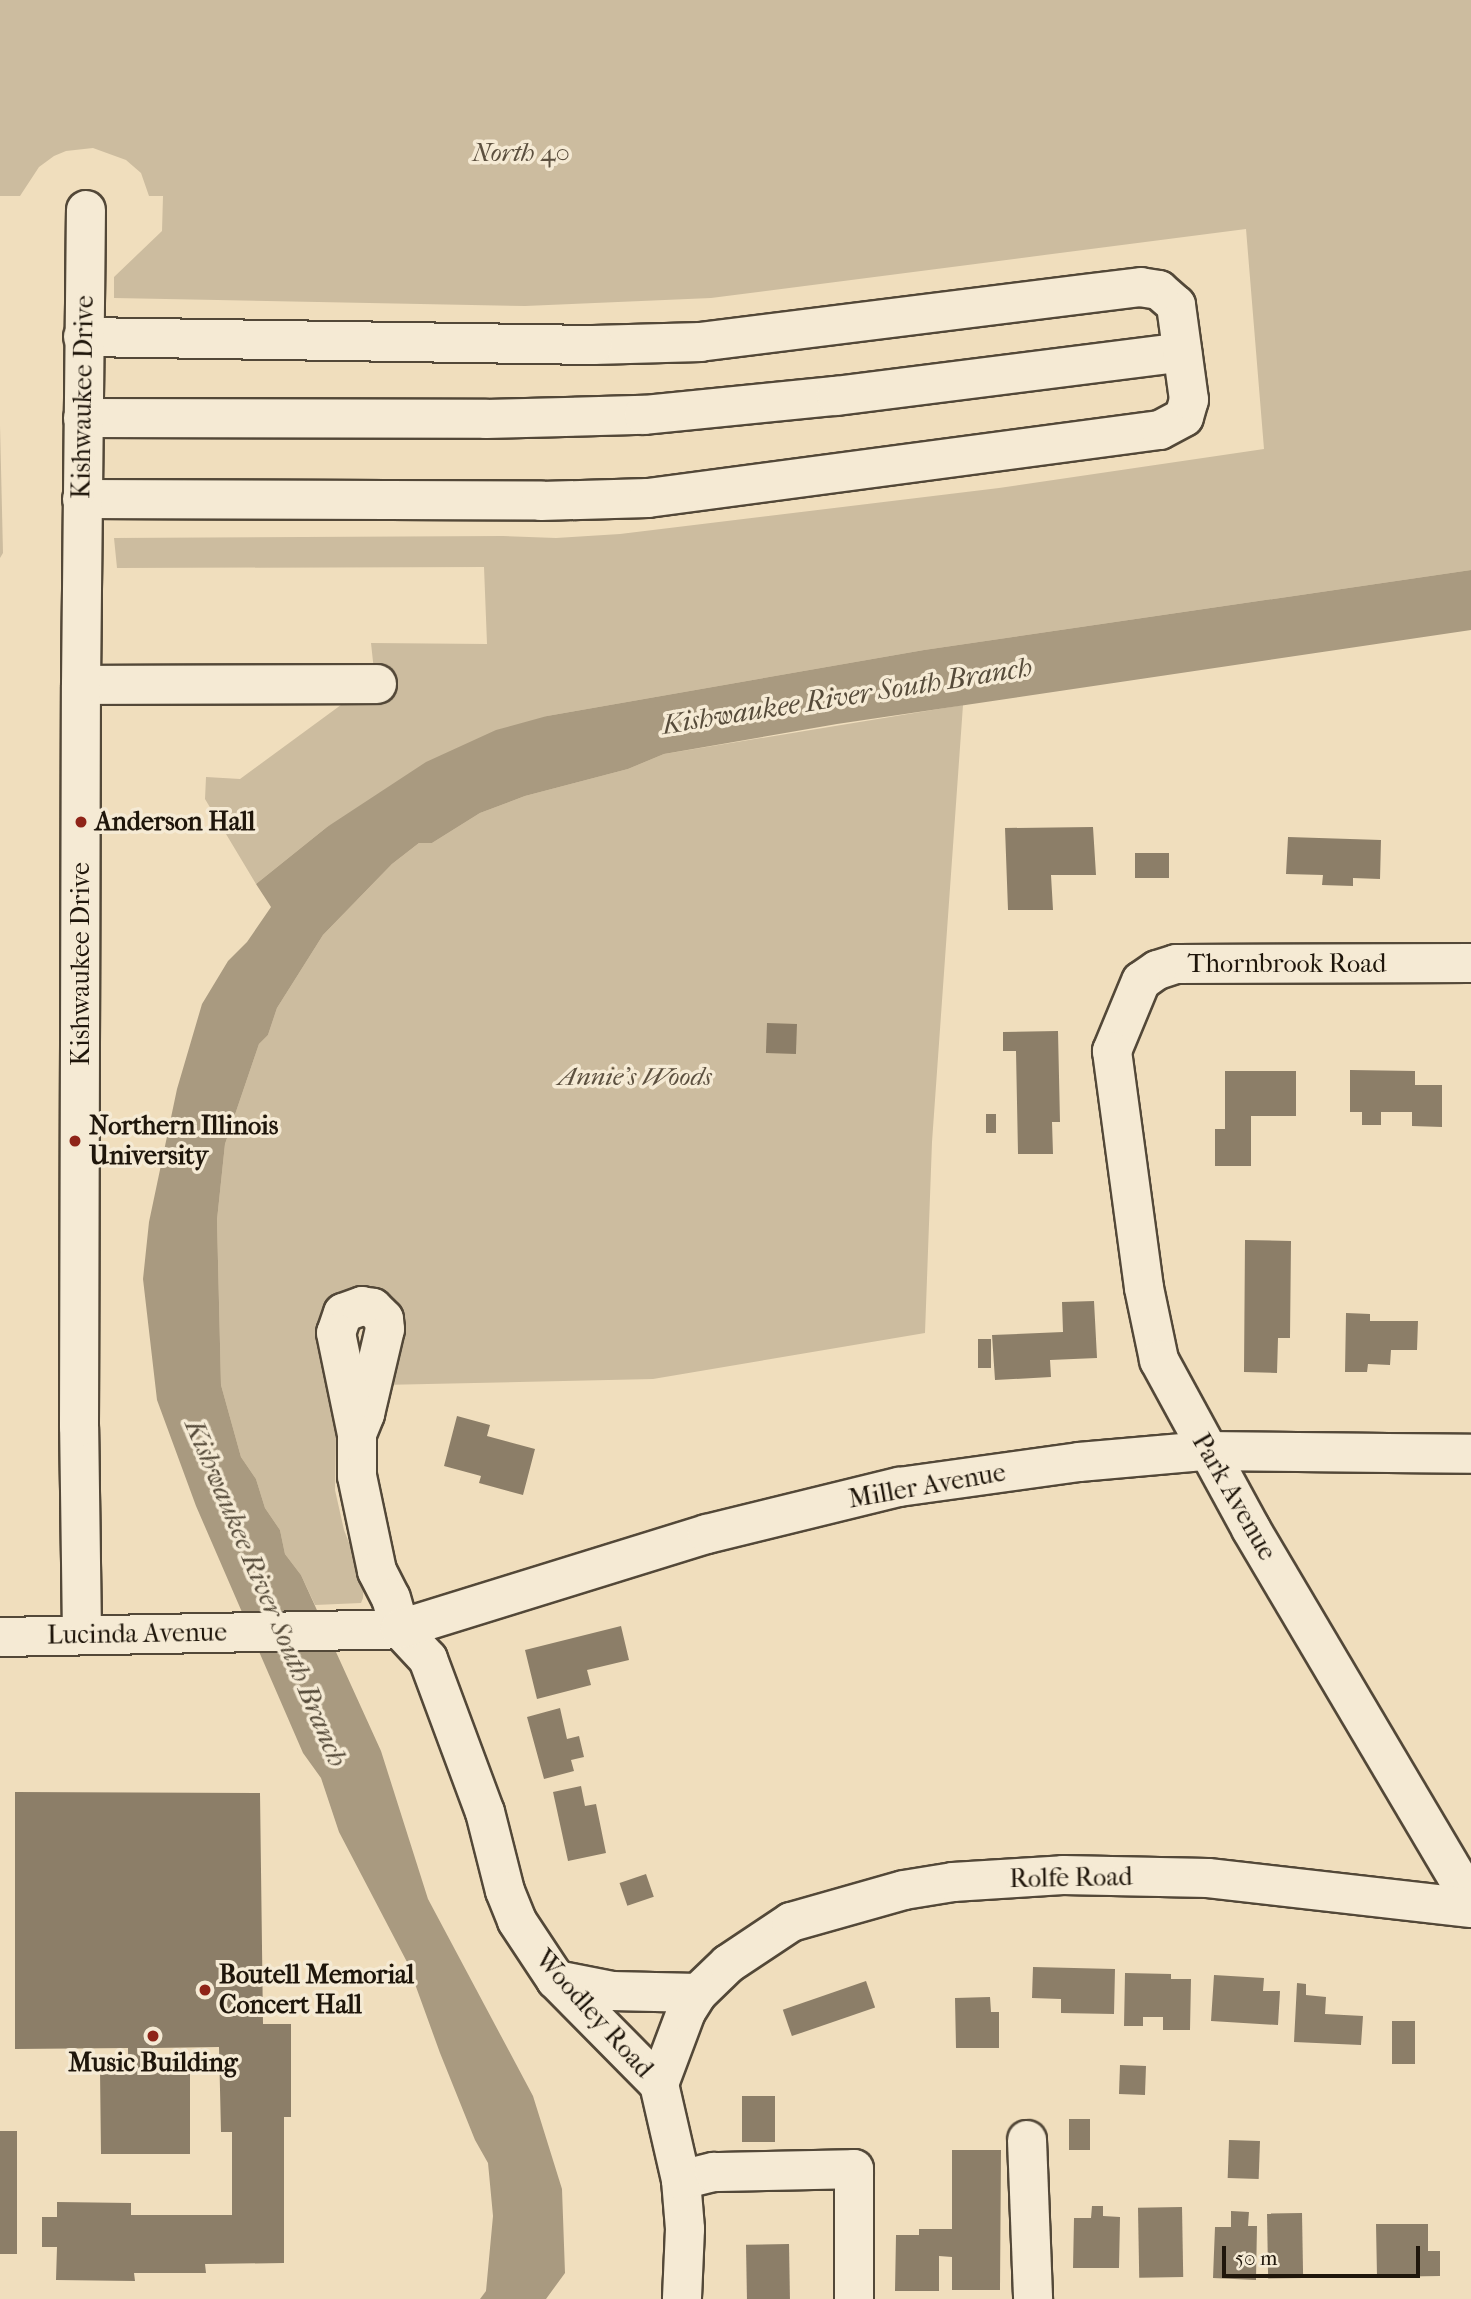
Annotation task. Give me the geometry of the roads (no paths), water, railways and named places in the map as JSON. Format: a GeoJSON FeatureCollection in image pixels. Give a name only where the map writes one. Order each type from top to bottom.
{"type":"FeatureCollection","features":[{"type":"Feature","properties":{"kind":"street","name":"Kishwaukee Drive"},"geometry":{"type":"LineString","coordinates":[[82,1634],[79,1427],[81,685],[86,210]]}},
{"type":"Feature","properties":{"kind":"street"},"geometry":{"type":"LineString","coordinates":[[82,499],[541,501],[648,498],[1160,430],[1184,417],[1189,400],[1176,305],[1158,290],[1141,287],[701,342],[593,345],[83,337]]}},
{"type":"Feature","properties":{"kind":"street"},"geometry":{"type":"LineString","coordinates":[[83,418],[486,419],[645,415],[836,396],[1182,352]]}},
{"type":"Feature","properties":{"kind":"street"},"geometry":{"type":"LineString","coordinates":[[81,685],[377,684]]}},
{"type":"Feature","properties":{"kind":"street","name":"Thornbrook Road"},"geometry":{"type":"LineString","coordinates":[[1112,1051],[1141,981],[1157,970],[1176,964],[1471,963]]}},
{"type":"Feature","properties":{"kind":"street","name":"Park Avenue"},"geometry":{"type":"LineString","coordinates":[[1112,1051],[1144,1288],[1159,1360],[1206,1451],[1223,1472],[1251,1529],[1471,1901]]}},
{"type":"Feature","properties":{"kind":"street"},"geometry":{"type":"LineString","coordinates":[[357,1434],[357,1476],[365,1519],[377,1571],[391,1598],[400,1629]]}},
{"type":"Feature","properties":{"kind":"street","name":"Miller Avenue"},"geometry":{"type":"LineString","coordinates":[[400,1629],[719,1531],[899,1487],[1079,1462],[1206,1451],[1471,1454]]}},
{"type":"Feature","properties":{"kind":"street","name":"Lucinda Avenue"},"geometry":{"type":"LineString","coordinates":[[0,1637],[400,1629]]}},
{"type":"Feature","properties":{"kind":"street","name":"Woodley Road"},"geometry":{"type":"LineString","coordinates":[[400,1629],[428,1659],[485,1812],[509,1901],[523,1933],[556,1980],[659,2084],[681,2180],[685,2230],[682,2299]]}},
{"type":"Feature","properties":{"kind":"street","name":"Rolfe Road"},"geometry":{"type":"LineString","coordinates":[[659,2084],[686,2012],[698,1993],[728,1964],[791,1922],[840,1905],[953,1882],[1063,1875],[1208,1878],[1471,1908]]}},
{"type":"Feature","properties":{"kind":"street"},"geometry":{"type":"LineString","coordinates":[[556,1980],[612,1991],[698,1993]]}},
{"type":"Feature","properties":{"kind":"street"},"geometry":{"type":"LineString","coordinates":[[1027,2140],[1034,2299]]}},
{"type":"Feature","properties":{"kind":"street"},"geometry":{"type":"LineString","coordinates":[[681,2180],[714,2172],[854,2169],[854,2299]]}},
{"type":"Feature","properties":{"kind":"water","name":"Kishwaukee River South Branch"},"geometry":{"type":"Polygon","coordinates":[[[1471,570],[1471,630],[837,724],[664,754],[628,769],[525,796],[480,813],[432,843],[419,843],[392,864],[323,935],[277,1008],[268,1035],[259,1044],[225,1144],[217,1220],[221,1385],[241,1457],[256,1479],[265,1508],[280,1530],[285,1554],[301,1575],[381,1751],[428,1899],[533,2096],[562,2189],[565,2273],[546,2299],[480,2299],[486,2291],[493,2216],[488,2163],[475,2140],[407,1962],[339,1832],[321,1778],[303,1753],[196,1506],[157,1400],[143,1279],[149,1222],[177,1089],[202,1004],[228,961],[247,942],[271,907],[256,884],[327,827],[426,762],[496,730],[547,716],[924,650],[1471,570]]]}},
{"type":"Feature","properties":{"kind":"place","name":"Anderson Hall"},"geometry":{"type":"Point","coordinates":[81,822]}},
{"type":"Feature","properties":{"kind":"place","name":"Northern Illinois University"},"geometry":{"type":"Point","coordinates":[75,1141]}},
{"type":"Feature","properties":{"kind":"place","name":"Boutell Memorial Concert Hall"},"geometry":{"type":"Point","coordinates":[205,1990]}},
{"type":"Feature","properties":{"kind":"place","name":"Music Building"},"geometry":{"type":"Point","coordinates":[153,2036]}},
{"type":"Feature","properties":{"kind":"park label","name":"North 40"},"geometry":{"type":"Point","coordinates":[521,153]}},
{"type":"Feature","properties":{"kind":"park label","name":"Annie's Woods"},"geometry":{"type":"Point","coordinates":[635,1077]}}]}
